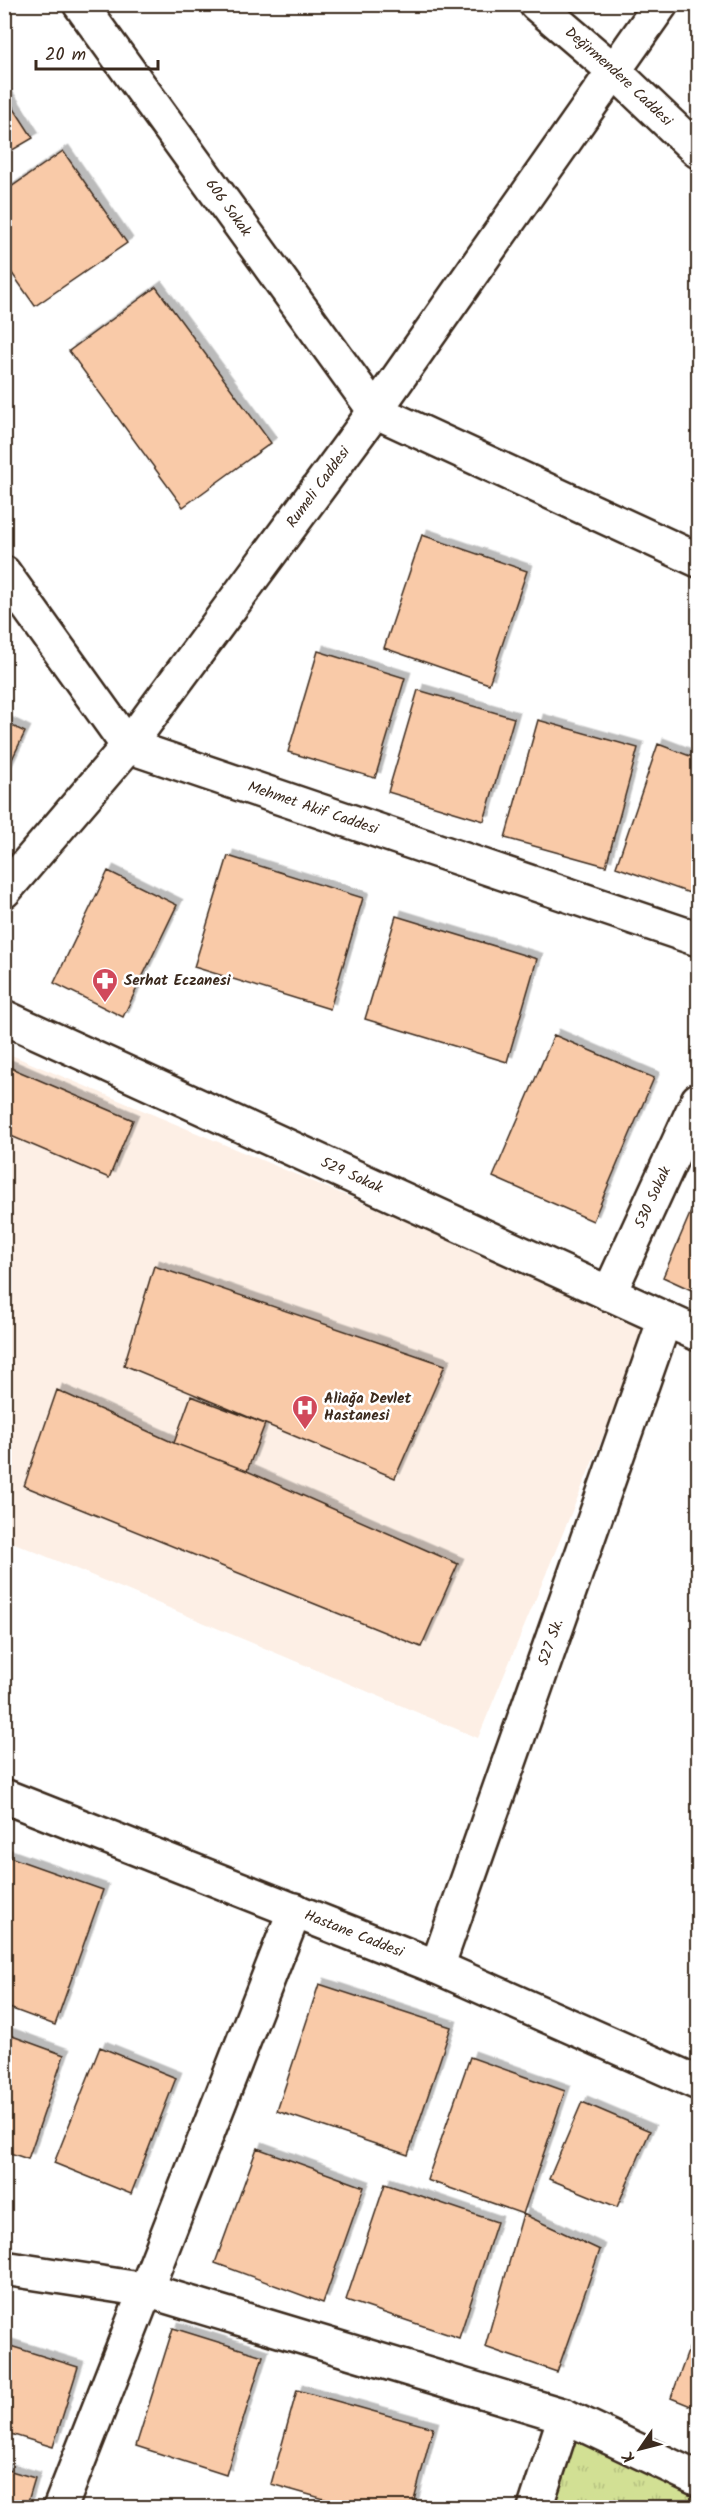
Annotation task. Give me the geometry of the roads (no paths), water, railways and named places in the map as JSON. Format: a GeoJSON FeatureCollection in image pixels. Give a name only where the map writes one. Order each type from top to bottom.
{"type":"FeatureCollection","features":[{"type":"Feature","properties":{"kind":"street","name":"606 Sokak"},"geometry":{"type":"LineString","coordinates":[[80,4],[375,411]]}},
{"type":"Feature","properties":{"kind":"street","name":"Değirmendere Caddesi"},"geometry":{"type":"LineString","coordinates":[[536,4],[613,70],[699,151]]}},
{"type":"Feature","properties":{"kind":"street","name":"Rumeli Caddesi"},"geometry":{"type":"LineString","coordinates":[[4,891],[128,746],[375,411],[661,4]]}},
{"type":"Feature","properties":{"kind":"street"},"geometry":{"type":"LineString","coordinates":[[375,411],[699,560]]}},
{"type":"Feature","properties":{"kind":"street"},"geometry":{"type":"LineString","coordinates":[[4,573],[128,746]]}},
{"type":"Feature","properties":{"kind":"street","name":"Mehmet Akif Caddesi"},"geometry":{"type":"LineString","coordinates":[[128,746],[699,939]]}},
{"type":"Feature","properties":{"kind":"street","name":"529 Sokak"},"geometry":{"type":"LineString","coordinates":[[4,1017],[699,1334]]}},
{"type":"Feature","properties":{"kind":"street","name":"530 Sokak"},"geometry":{"type":"LineString","coordinates":[[609,1294],[699,1100]]}},
{"type":"Feature","properties":{"kind":"street","name":"527 Sk."},"geometry":{"type":"LineString","coordinates":[[437,1967],[665,1319]]}},
{"type":"Feature","properties":{"kind":"street","name":"Hastane Caddesi"},"geometry":{"type":"LineString","coordinates":[[4,1796],[437,1967],[699,2084]]}},
{"type":"Feature","properties":{"kind":"street"},"geometry":{"type":"LineString","coordinates":[[60,2508],[295,1911]]}},
{"type":"Feature","properties":{"kind":"street"},"geometry":{"type":"LineString","coordinates":[[4,2268],[146,2290],[565,2416],[699,2479]]}},
{"type":"Feature","properties":{"kind":"street"},"geometry":{"type":"LineString","coordinates":[[535,2508],[565,2416]]}},
{"type":"Feature","properties":{"kind":"place","name":"Serhat Eczanesi"},"geometry":{"type":"Point","coordinates":[105,1004]}},
{"type":"Feature","properties":{"kind":"place","name":"Aliağa Devlet Hastanesi"},"geometry":{"type":"Point","coordinates":[305,1431]}}]}
